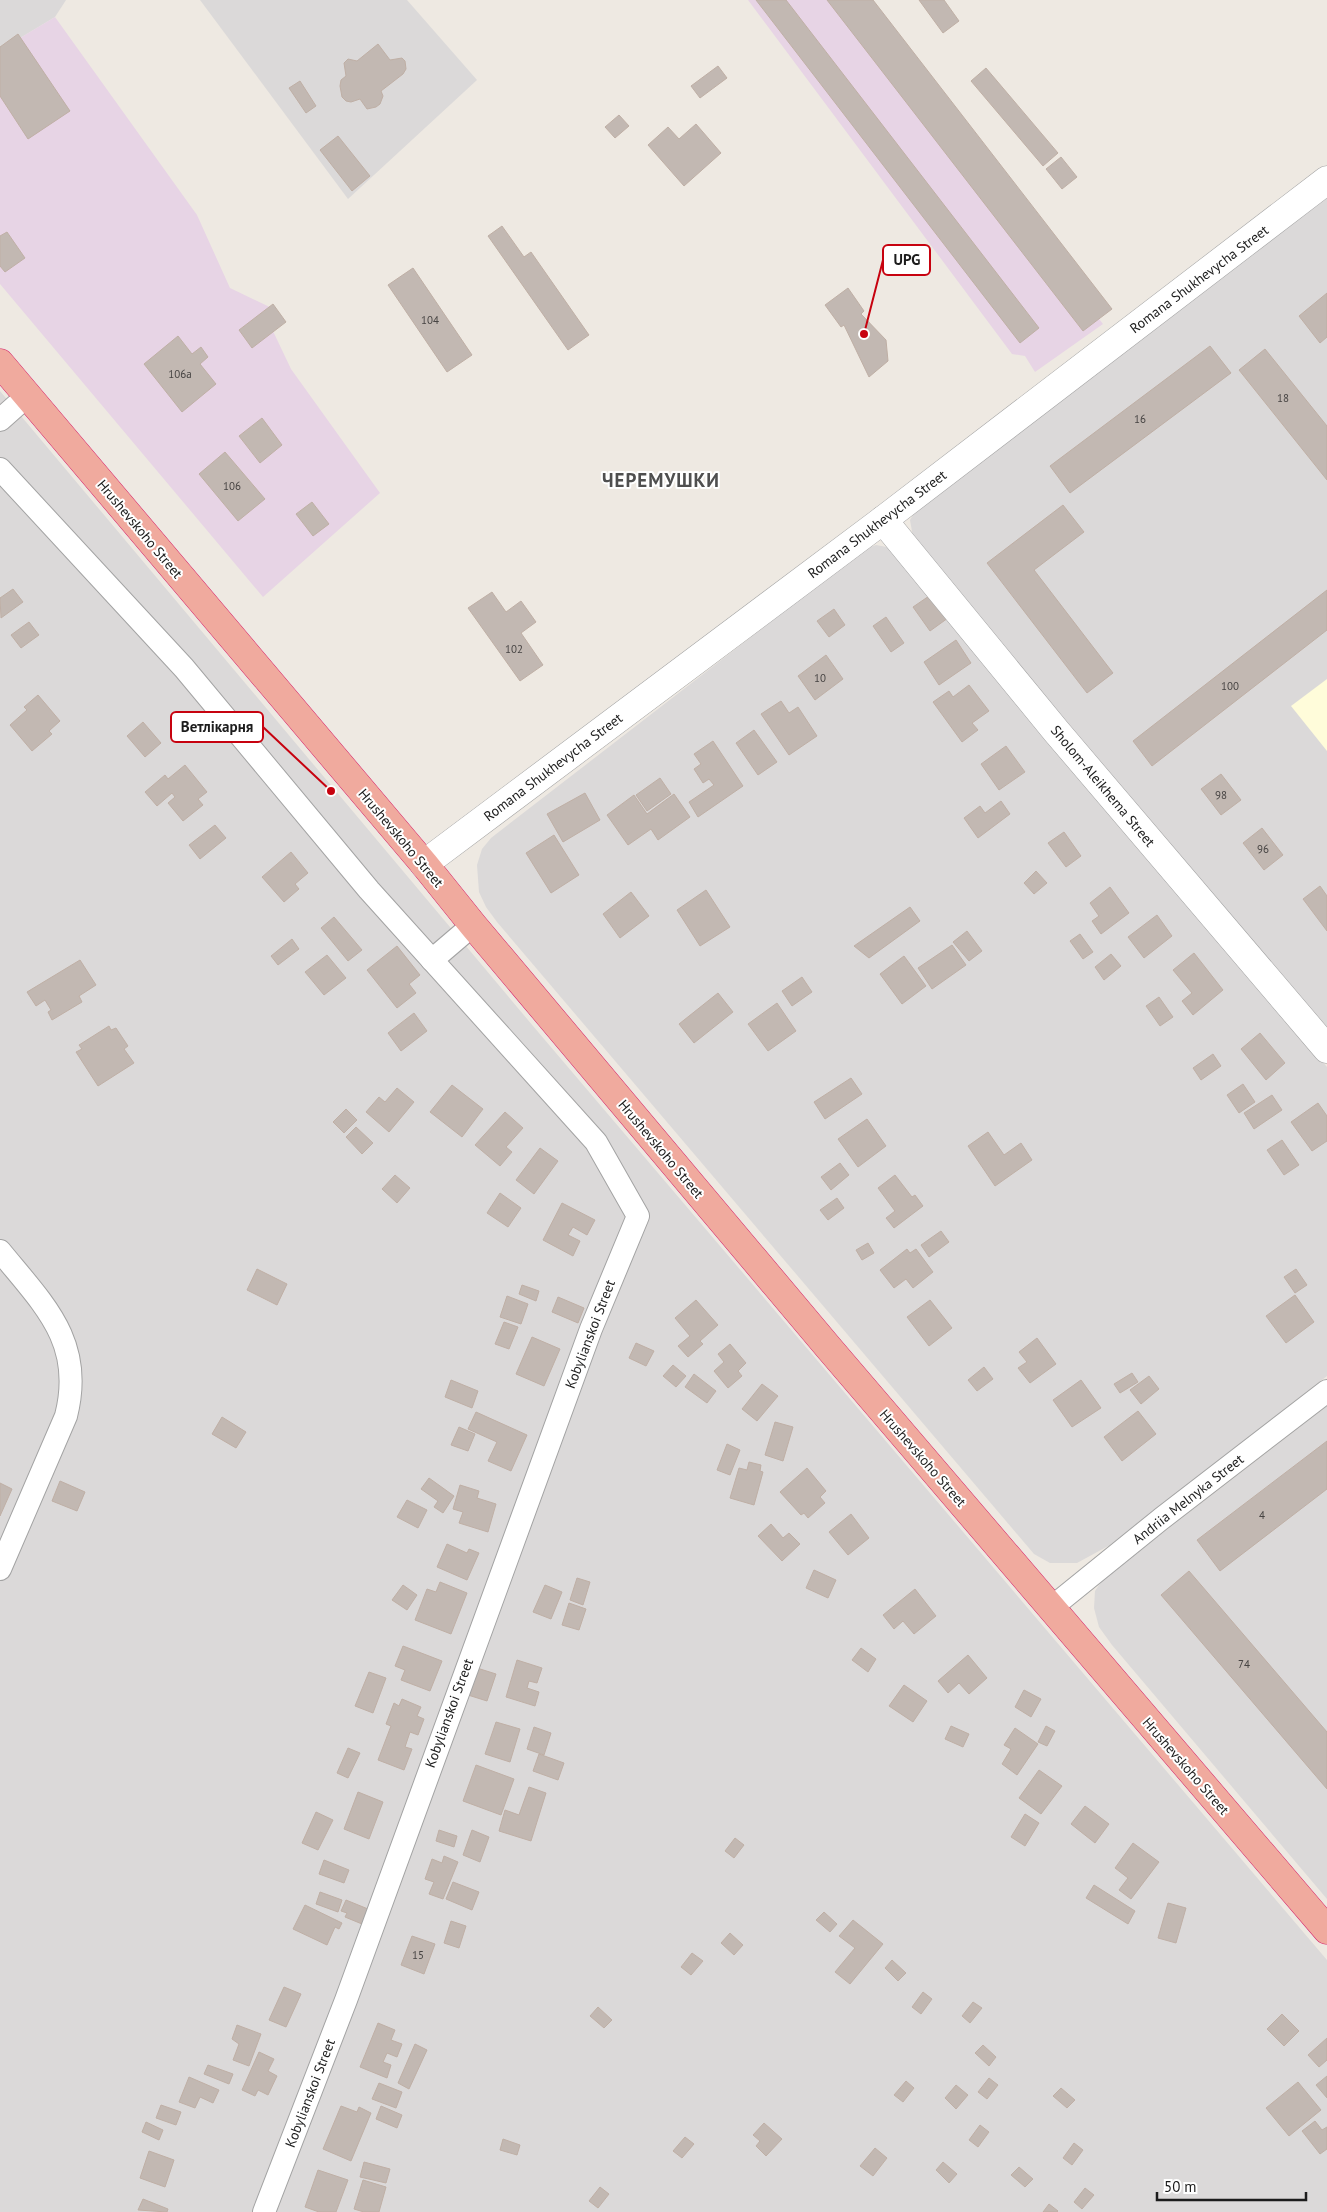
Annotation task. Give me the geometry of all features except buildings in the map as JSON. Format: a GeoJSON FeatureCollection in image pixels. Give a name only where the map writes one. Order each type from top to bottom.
{"type":"FeatureCollection","features":[{"type":"Feature","properties":{"kind":"highway","name":"Hrushevskoho Street"},"geometry":{"type":"LineString","coordinates":[[0,363],[1051,1608],[1327,1930]]}},
{"type":"Feature","properties":{"kind":"street","name":"Romana Shukhevycha Street"},"geometry":{"type":"LineString","coordinates":[[424,864],[883,520],[1327,180]]}},
{"type":"Feature","properties":{"kind":"street"},"geometry":{"type":"LineString","coordinates":[[0,420],[27,396]]}},
{"type":"Feature","properties":{"kind":"street"},"geometry":{"type":"LineString","coordinates":[[0,469],[184,668],[369,890],[432,960],[473,925]]}},
{"type":"Feature","properties":{"kind":"street","name":"Sholom-Aleikhema Street"},"geometry":{"type":"LineString","coordinates":[[883,520],[1056,731],[1327,1049]]}},
{"type":"Feature","properties":{"kind":"street","name":"Kobylianskoi Street"},"geometry":{"type":"LineString","coordinates":[[264,2212],[346,2000],[591,1329],[638,1216],[616,1174],[596,1142],[432,960]]}},
{"type":"Feature","properties":{"kind":"street"},"geometry":{"type":"LineString","coordinates":[[0,1251],[49,1313],[67,1349],[72,1372],[72,1393],[66,1416],[0,1569]]}},
{"type":"Feature","properties":{"kind":"street","name":"Andriia Melnyka Street"},"geometry":{"type":"LineString","coordinates":[[1051,1608],[1161,1519],[1327,1391]]}},
{"type":"Feature","properties":{"kind":"shaded area"},"geometry":{"type":"Polygon","coordinates":[[[0,0],[66,0],[55,17],[0,50],[0,0]]]}},
{"type":"Feature","properties":{"kind":"shaded area"},"geometry":{"type":"Polygon","coordinates":[[[200,0],[407,0],[477,80],[348,199],[200,0]]]}},
{"type":"Feature","properties":{"kind":"shaded area"},"geometry":{"type":"Polygon","coordinates":[[[748,0],[857,0],[1103,324],[1035,372],[1025,356],[1012,354],[748,0]]]}},
{"type":"Feature","properties":{"kind":"shaded area"},"geometry":{"type":"Polygon","coordinates":[[[55,17],[197,215],[230,288],[276,310],[272,329],[291,369],[380,493],[263,597],[0,284],[0,50],[55,17]]]}},
{"type":"Feature","properties":{"kind":"shaded area"},"geometry":{"type":"Polygon","coordinates":[[[1327,193],[1327,1034],[1055,718],[913,537],[910,520],[915,512],[1327,193]]]}},
{"type":"Feature","properties":{"kind":"shaded area"},"geometry":{"type":"Polygon","coordinates":[[[0,391],[533,1026],[1327,1960],[1327,2212],[0,2212],[0,391]]]}},
{"type":"Feature","properties":{"kind":"shaded area"},"geometry":{"type":"Polygon","coordinates":[[[876,545],[892,548],[1327,1067],[1327,1376],[1110,1545],[1077,1563],[1050,1563],[1034,1554],[497,922],[486,907],[479,892],[477,865],[482,849],[491,838],[865,549],[876,545]]]}},
{"type":"Feature","properties":{"kind":"shaded area"},"geometry":{"type":"Polygon","coordinates":[[[1327,679],[1327,751],[1291,706],[1327,679]]]}},
{"type":"Feature","properties":{"kind":"shaded area"},"geometry":{"type":"Polygon","coordinates":[[[1327,1406],[1327,1899],[1112,1645],[1099,1627],[1094,1608],[1095,1591],[1103,1579],[1327,1406]]]}},
{"type":"Feature","properties":{"kind":"place","name":"UPG"},"geometry":{"type":"Point","coordinates":[864,334]}},
{"type":"Feature","properties":{"kind":"place","name":"Ветлікарня"},"geometry":{"type":"Point","coordinates":[331,791]}},
{"type":"Feature","properties":{"kind":"district","name":"ЧЕРЕМУШКИ"},"geometry":{"type":"Point","coordinates":[661,480]}}]}
